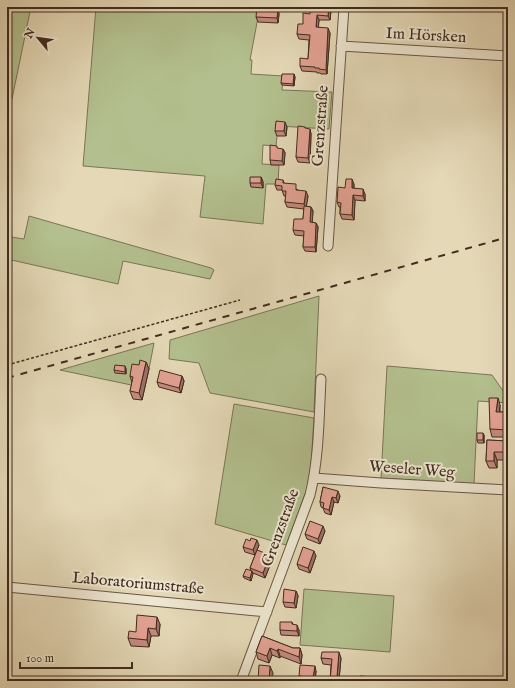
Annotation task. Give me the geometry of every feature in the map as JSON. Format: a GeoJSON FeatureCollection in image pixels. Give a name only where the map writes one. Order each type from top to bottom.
{"type":"FeatureCollection","features":[{"type":"Feature","properties":{"kind":"street","name":"Grenzstraße"},"geometry":{"type":"LineString","coordinates":[[328,246],[344,7]]}},
{"type":"Feature","properties":{"kind":"street","name":"Im Hörsken"},"geometry":{"type":"LineString","coordinates":[[341,46],[508,56]]}},
{"type":"Feature","properties":{"kind":"street","name":"Grenzstraße"},"geometry":{"type":"LineString","coordinates":[[241,681],[310,495],[314,478],[321,379]]}},
{"type":"Feature","properties":{"kind":"street","name":"Weseler Weg"},"geometry":{"type":"LineString","coordinates":[[314,478],[508,490]]}},
{"type":"Feature","properties":{"kind":"street","name":"Laboratoriumstraße"},"geometry":{"type":"LineString","coordinates":[[7,587],[267,612]]}},
{"type":"Feature","properties":{"kind":"path"},"geometry":{"type":"LineString","coordinates":[[7,365],[240,300]]}},
{"type":"Feature","properties":{"kind":"green space"},"geometry":{"type":"Polygon","coordinates":[[[7,7],[31,7],[7,123],[7,7]]]}},
{"type":"Feature","properties":{"kind":"green space"},"geometry":{"type":"Polygon","coordinates":[[[96,7],[280,7],[279,14],[259,12],[250,60],[252,60],[251,74],[283,76],[282,90],[332,92],[329,129],[278,126],[276,146],[263,145],[262,164],[279,165],[278,184],[266,184],[263,224],[200,217],[205,176],[83,166],[96,7]]]}},
{"type":"Feature","properties":{"kind":"green space"},"geometry":{"type":"Polygon","coordinates":[[[29,216],[214,270],[210,279],[123,261],[118,284],[7,259],[11,237],[24,239],[29,216]]]}},
{"type":"Feature","properties":{"kind":"green space"},"geometry":{"type":"Polygon","coordinates":[[[319,296],[314,412],[210,393],[199,363],[169,359],[170,340],[319,296]]]}},
{"type":"Feature","properties":{"kind":"green space"},"geometry":{"type":"Polygon","coordinates":[[[154,343],[149,369],[136,386],[60,370],[154,343]]]}},
{"type":"Feature","properties":{"kind":"green space"},"geometry":{"type":"Polygon","coordinates":[[[387,366],[492,375],[508,398],[508,403],[478,401],[474,484],[381,478],[387,366]]]}},
{"type":"Feature","properties":{"kind":"green space"},"geometry":{"type":"Polygon","coordinates":[[[234,404],[314,418],[310,481],[286,545],[215,524],[234,404]]]}},
{"type":"Feature","properties":{"kind":"green space"},"geometry":{"type":"Polygon","coordinates":[[[304,589],[394,596],[390,652],[300,645],[304,589]]]}},
{"type":"Feature","properties":{"kind":"building"},"geometry":{"type":"Polygon","coordinates":[[[257,7],[278,9],[277,18],[256,17],[257,7]]]}},
{"type":"Feature","properties":{"kind":"building"},"geometry":{"type":"Polygon","coordinates":[[[329,7],[328,16],[317,15],[316,27],[328,28],[326,70],[315,67],[300,66],[300,58],[308,59],[310,35],[297,34],[298,24],[303,24],[303,13],[310,14],[310,8],[329,7]]]}},
{"type":"Feature","properties":{"kind":"building"},"geometry":{"type":"Polygon","coordinates":[[[282,74],[294,74],[293,84],[281,83],[282,74]]]}},
{"type":"Feature","properties":{"kind":"building"},"geometry":{"type":"Polygon","coordinates":[[[276,121],[285,122],[284,131],[275,131],[276,121]]]}},
{"type":"Feature","properties":{"kind":"building"},"geometry":{"type":"Polygon","coordinates":[[[298,126],[310,129],[308,158],[296,157],[298,126]]]}},
{"type":"Feature","properties":{"kind":"building"},"geometry":{"type":"Polygon","coordinates":[[[270,145],[283,149],[282,161],[270,160],[270,145]]]}},
{"type":"Feature","properties":{"kind":"building"},"geometry":{"type":"Polygon","coordinates":[[[250,177],[261,177],[261,183],[250,183],[250,177]]]}},
{"type":"Feature","properties":{"kind":"building"},"geometry":{"type":"Polygon","coordinates":[[[276,179],[283,180],[283,183],[296,184],[296,190],[306,191],[304,204],[285,202],[286,191],[282,191],[282,186],[275,185],[276,179]]]}},
{"type":"Feature","properties":{"kind":"building"},"geometry":{"type":"Polygon","coordinates":[[[346,179],[352,179],[352,188],[363,189],[363,196],[353,195],[352,215],[340,214],[341,203],[337,202],[338,187],[345,188],[346,179]]]}},
{"type":"Feature","properties":{"kind":"building"},"geometry":{"type":"Polygon","coordinates":[[[304,206],[311,207],[310,222],[316,223],[315,247],[303,247],[304,231],[293,230],[294,219],[303,219],[304,206]]]}},
{"type":"Feature","properties":{"kind":"building"},"geometry":{"type":"Polygon","coordinates":[[[140,360],[146,362],[139,393],[130,391],[133,377],[130,376],[132,364],[139,365],[140,360]]]}},
{"type":"Feature","properties":{"kind":"building"},"geometry":{"type":"Polygon","coordinates":[[[115,365],[125,366],[125,372],[114,370],[115,365]]]}},
{"type":"Feature","properties":{"kind":"building"},"geometry":{"type":"Polygon","coordinates":[[[160,370],[182,376],[179,388],[157,382],[160,370]]]}},
{"type":"Feature","properties":{"kind":"building"},"geometry":{"type":"Polygon","coordinates":[[[489,398],[498,398],[496,412],[508,412],[508,430],[490,429],[489,398]]]}},
{"type":"Feature","properties":{"kind":"building"},"geometry":{"type":"Polygon","coordinates":[[[477,433],[483,433],[483,440],[477,440],[477,433]]]}},
{"type":"Feature","properties":{"kind":"building"},"geometry":{"type":"Polygon","coordinates":[[[487,440],[508,441],[508,452],[494,452],[494,461],[486,461],[487,440]]]}},
{"type":"Feature","properties":{"kind":"building"},"geometry":{"type":"Polygon","coordinates":[[[323,487],[338,491],[336,498],[332,497],[329,510],[323,508],[324,503],[320,502],[323,487]]]}},
{"type":"Feature","properties":{"kind":"building"},"geometry":{"type":"Polygon","coordinates":[[[310,521],[323,526],[318,539],[305,534],[310,521]]]}},
{"type":"Feature","properties":{"kind":"building"},"geometry":{"type":"Polygon","coordinates":[[[251,538],[257,540],[253,550],[243,547],[246,539],[250,541],[251,538]]]}},
{"type":"Feature","properties":{"kind":"building"},"geometry":{"type":"Polygon","coordinates":[[[303,547],[314,551],[308,568],[297,564],[303,547]]]}},
{"type":"Feature","properties":{"kind":"building"},"geometry":{"type":"Polygon","coordinates":[[[257,550],[270,555],[263,573],[250,568],[257,550]]]}},
{"type":"Feature","properties":{"kind":"building"},"geometry":{"type":"Polygon","coordinates":[[[246,569],[252,571],[250,578],[243,576],[246,569]]]}},
{"type":"Feature","properties":{"kind":"building"},"geometry":{"type":"Polygon","coordinates":[[[284,589],[296,591],[294,603],[283,602],[284,589]]]}},
{"type":"Feature","properties":{"kind":"building"},"geometry":{"type":"Polygon","coordinates":[[[137,615],[157,617],[156,629],[148,628],[147,640],[128,638],[129,631],[136,632],[137,615]]]}},
{"type":"Feature","properties":{"kind":"building"},"geometry":{"type":"Polygon","coordinates":[[[280,622],[292,622],[292,624],[297,625],[297,631],[280,630],[280,622]]]}},
{"type":"Feature","properties":{"kind":"building"},"geometry":{"type":"Polygon","coordinates":[[[262,636],[293,648],[300,648],[299,657],[278,649],[277,651],[270,648],[267,656],[256,652],[262,636]]]}},
{"type":"Feature","properties":{"kind":"building"},"geometry":{"type":"Polygon","coordinates":[[[322,652],[339,652],[337,677],[360,679],[360,676],[372,677],[372,681],[330,681],[332,659],[321,658],[322,652]]]}},
{"type":"Feature","properties":{"kind":"building"},"geometry":{"type":"Polygon","coordinates":[[[259,665],[270,666],[269,681],[258,681],[259,665]]]}},
{"type":"Feature","properties":{"kind":"building"},"geometry":{"type":"Polygon","coordinates":[[[300,665],[315,666],[313,678],[299,676],[300,665]]]}},
{"type":"Feature","properties":{"kind":"railway"},"geometry":{"type":"LineString","coordinates":[[7,378],[508,237]]}}]}
